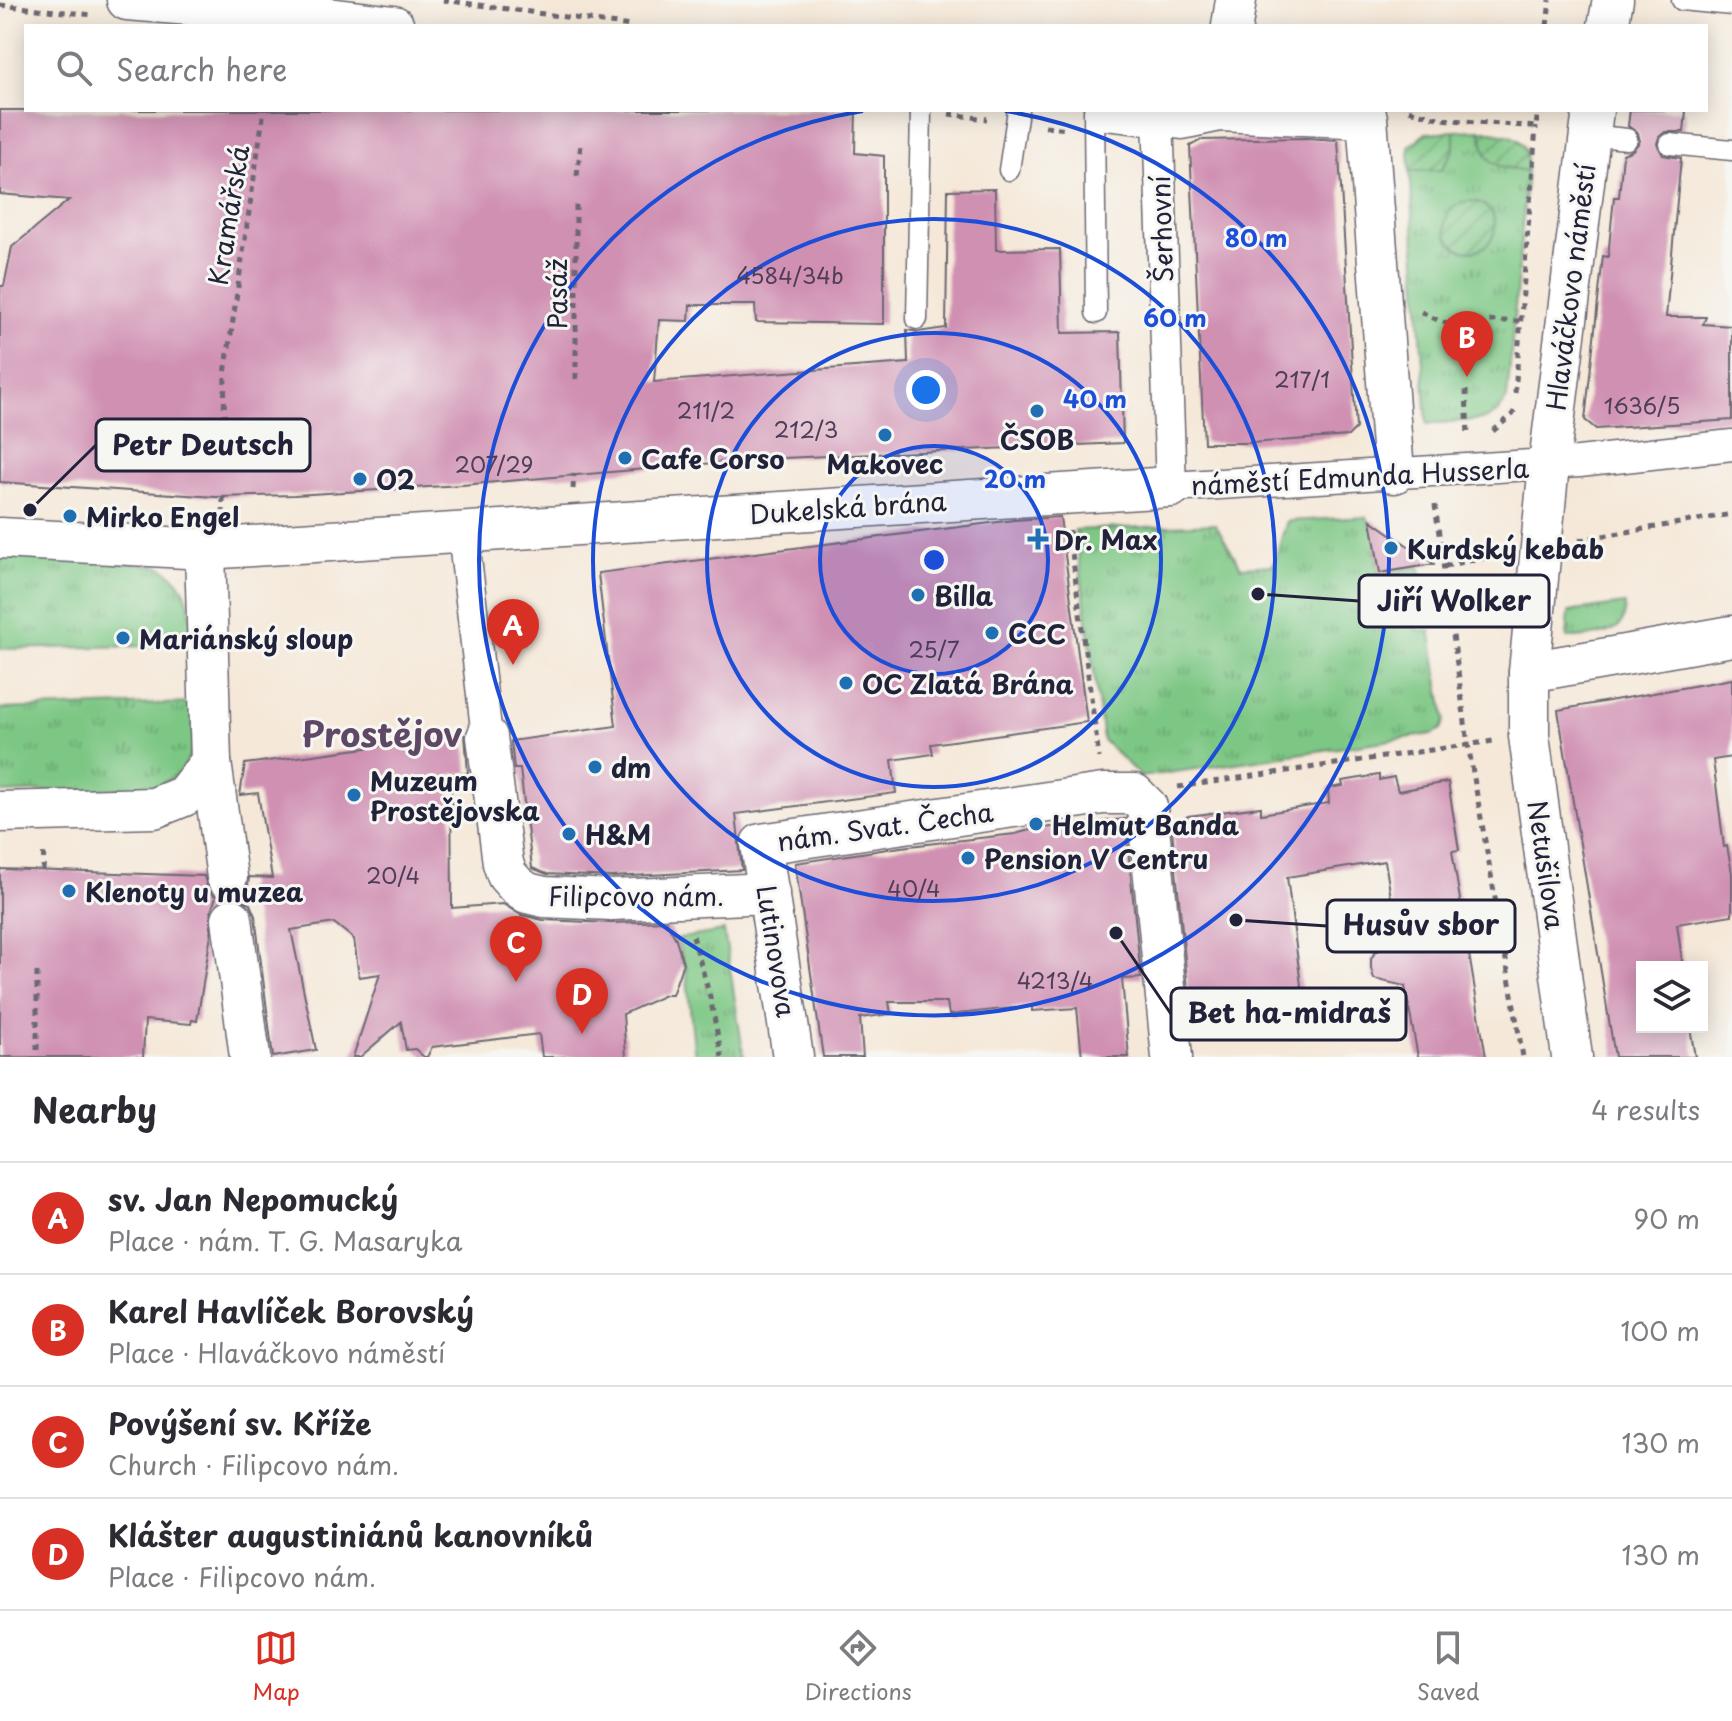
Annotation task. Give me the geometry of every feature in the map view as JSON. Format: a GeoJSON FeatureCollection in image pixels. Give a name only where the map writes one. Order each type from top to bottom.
{"type":"FeatureCollection","features":[{"type":"Feature","properties":{"kind":"street"},"geometry":{"type":"LineString","coordinates":[[127,0],[279,12],[378,24]]}},
{"type":"Feature","properties":{"kind":"street"},"geometry":{"type":"LineString","coordinates":[[1232,24],[1236,0]]}},
{"type":"Feature","properties":{"kind":"street"},"geometry":{"type":"LineString","coordinates":[[1608,24],[1613,0]]}},
{"type":"Feature","properties":{"kind":"street"},"geometry":{"type":"LineString","coordinates":[[1100,121],[1158,116],[1182,119],[1215,112]]}},
{"type":"Feature","properties":{"kind":"street"},"geometry":{"type":"LineString","coordinates":[[1241,112],[1367,118],[1412,472]]}},
{"type":"Feature","properties":{"kind":"street","name":"Šerhovní"},"geometry":{"type":"LineString","coordinates":[[1158,116],[1171,487]]}},
{"type":"Feature","properties":{"kind":"street","name":"Hlaváčkovo náměstí"},"geometry":{"type":"LineString","coordinates":[[1549,464],[1603,128]]}},
{"type":"Feature","properties":{"kind":"street","name":"náměstí Edmunda Husserla"},"geometry":{"type":"LineString","coordinates":[[1171,487],[1549,464],[1732,445]]}},
{"type":"Feature","properties":{"kind":"street","name":"náměstí Edmunda Husserla"},"geometry":{"type":"LineString","coordinates":[[1529,672],[1549,464]]}},
{"type":"Feature","properties":{"kind":"street","name":"Dukelská brána"},"geometry":{"type":"LineString","coordinates":[[0,538],[205,549],[1171,487]]}},
{"type":"Feature","properties":{"kind":"street"},"geometry":{"type":"LineString","coordinates":[[463,533],[487,737]]}},
{"type":"Feature","properties":{"kind":"street"},"geometry":{"type":"LineString","coordinates":[[205,549],[211,762],[227,877]]}},
{"type":"Feature","properties":{"kind":"street"},"geometry":{"type":"LineString","coordinates":[[1529,672],[1732,636]]}},
{"type":"Feature","properties":{"kind":"street","name":"Netušilova"},"geometry":{"type":"LineString","coordinates":[[1529,672],[1529,736],[1572,1057]]}},
{"type":"Feature","properties":{"kind":"street","name":"Filipcovo nám."},"geometry":{"type":"LineString","coordinates":[[487,737],[505,871],[527,893],[556,898],[612,900],[769,893]]}},
{"type":"Feature","properties":{"kind":"street"},"geometry":{"type":"LineString","coordinates":[[0,812],[154,808],[184,796],[211,762]]}},
{"type":"Feature","properties":{"kind":"street"},"geometry":{"type":"LineString","coordinates":[[1128,798],[1172,1057]]}},
{"type":"Feature","properties":{"kind":"street","name":"nám. Svat. Čecha"},"geometry":{"type":"LineString","coordinates":[[761,844],[1128,798]]}},
{"type":"Feature","properties":{"kind":"street","name":"Lutinovova"},"geometry":{"type":"LineString","coordinates":[[761,844],[793,1057]]}},
{"type":"Feature","properties":{"kind":"street"},"geometry":{"type":"LineString","coordinates":[[232,919],[250,1057]]}},
{"type":"Feature","properties":{"kind":"lane"},"geometry":{"type":"LineString","coordinates":[[1682,0],[1732,5]]}},
{"type":"Feature","properties":{"kind":"lane"},"geometry":{"type":"LineString","coordinates":[[917,319],[921,112]]}},
{"type":"Feature","properties":{"kind":"lane"},"geometry":{"type":"LineString","coordinates":[[1009,170],[1017,116]]}},
{"type":"Feature","properties":{"kind":"lane"},"geometry":{"type":"LineString","coordinates":[[1096,313],[1100,121]]}},
{"type":"Feature","properties":{"kind":"lane"},"geometry":{"type":"LineString","coordinates":[[1670,144],[1732,150]]}},
{"type":"Feature","properties":{"kind":"path"},"geometry":{"type":"LineString","coordinates":[[24,8],[25,0]]}},
{"type":"Feature","properties":{"kind":"path"},"geometry":{"type":"LineString","coordinates":[[443,0],[617,24]]}},
{"type":"Feature","properties":{"kind":"path"},"geometry":{"type":"LineString","coordinates":[[1547,24],[1550,0]]}},
{"type":"Feature","properties":{"kind":"path","name":"Kramářská"},"geometry":{"type":"LineString","coordinates":[[224,419],[231,326],[264,112]]}},
{"type":"Feature","properties":{"kind":"path"},"geometry":{"type":"LineString","coordinates":[[953,112],[1100,121]]}},
{"type":"Feature","properties":{"kind":"path"},"geometry":{"type":"LineString","coordinates":[[1416,112],[1442,119],[1536,127]]}},
{"type":"Feature","properties":{"kind":"path"},"geometry":{"type":"LineString","coordinates":[[1453,439],[1494,431],[1513,414],[1538,112]]}},
{"type":"Feature","properties":{"kind":"path"},"geometry":{"type":"LineString","coordinates":[[577,176],[581,144]]}},
{"type":"Feature","properties":{"kind":"path","name":"Pasáž"},"geometry":{"type":"LineString","coordinates":[[576,205],[576,383]]}},
{"type":"Feature","properties":{"kind":"path"},"geometry":{"type":"LineString","coordinates":[[1410,307],[1442,322],[1468,327],[1488,321],[1521,321]]}},
{"type":"Feature","properties":{"kind":"path"},"geometry":{"type":"LineString","coordinates":[[1466,390],[1468,436]]}},
{"type":"Feature","properties":{"kind":"path"},"geometry":{"type":"LineString","coordinates":[[1412,472],[1445,566],[1468,744],[1523,1057]]}},
{"type":"Feature","properties":{"kind":"path"},"geometry":{"type":"LineString","coordinates":[[1064,493],[1128,798],[1529,736]]}},
{"type":"Feature","properties":{"kind":"path"},"geometry":{"type":"LineString","coordinates":[[1445,566],[1542,545],[1732,514]]}},
{"type":"Feature","properties":{"kind":"path"},"geometry":{"type":"LineString","coordinates":[[678,898],[703,969],[722,1057]]}},
{"type":"Feature","properties":{"kind":"path"},"geometry":{"type":"LineString","coordinates":[[37,972],[37,1057]]}},
{"type":"Feature","properties":{"kind":"green space"},"geometry":{"type":"Polygon","coordinates":[[[1481,130],[1485,150],[1493,162],[1527,171],[1507,399],[1498,412],[1487,419],[1427,424],[1410,171],[1441,169],[1454,149],[1454,131],[1481,130]]]}},
{"type":"Feature","properties":{"kind":"green space"},"geometry":{"type":"Polygon","coordinates":[[[1481,130],[1510,136],[1522,143],[1527,171],[1493,162],[1485,150],[1481,130]]]}},
{"type":"Feature","properties":{"kind":"green space"},"geometry":{"type":"Polygon","coordinates":[[[1454,131],[1454,149],[1441,170],[1410,171],[1409,146],[1426,133],[1454,131]]]}},
{"type":"Feature","properties":{"kind":"green space"},"geometry":{"type":"Polygon","coordinates":[[[1470,201],[1488,208],[1495,226],[1488,244],[1470,251],[1452,244],[1445,226],[1452,208],[1470,201]]]}},
{"type":"Feature","properties":{"kind":"green space"},"geometry":{"type":"Polygon","coordinates":[[[1367,517],[1374,531],[1378,572],[1420,567],[1428,621],[1416,623],[1416,630],[1430,630],[1445,720],[1441,729],[1432,734],[1141,777],[1103,740],[1075,530],[1215,524],[1241,567],[1273,565],[1287,521],[1367,517]]]}},
{"type":"Feature","properties":{"kind":"green space"},"geometry":{"type":"Polygon","coordinates":[[[0,552],[160,566],[179,582],[188,600],[193,645],[0,649],[0,552]]]}},
{"type":"Feature","properties":{"kind":"green space"},"geometry":{"type":"Polygon","coordinates":[[[1625,604],[1623,620],[1616,628],[1596,636],[1567,638],[1569,612],[1625,604]]]}},
{"type":"Feature","properties":{"kind":"green space"},"geometry":{"type":"Polygon","coordinates":[[[195,703],[190,756],[177,774],[166,782],[151,788],[0,793],[0,709],[195,703]]]}},
{"type":"Feature","properties":{"kind":"green space"},"geometry":{"type":"Polygon","coordinates":[[[724,931],[744,1057],[695,1057],[686,969],[676,939],[724,931]]]}},
{"type":"Feature","properties":{"kind":"building"},"geometry":{"type":"Polygon","coordinates":[[[0,110],[856,112],[855,153],[884,156],[884,324],[756,322],[755,305],[690,305],[689,321],[659,320],[654,382],[908,363],[907,330],[918,332],[946,328],[948,190],[995,189],[996,250],[1060,249],[1062,333],[1120,332],[1123,443],[760,459],[462,485],[294,495],[216,497],[0,482],[0,286],[4,286],[12,247],[69,200],[0,194],[0,110]]]}},
{"type":"Feature","properties":{"kind":"building"},"geometry":{"type":"Polygon","coordinates":[[[1630,112],[1686,112],[1684,132],[1665,132],[1657,144],[1663,155],[1681,158],[1666,317],[1706,317],[1703,324],[1732,326],[1732,420],[1596,429],[1585,420],[1603,256],[1608,257],[1614,197],[1619,197],[1623,154],[1633,150],[1640,141],[1638,133],[1628,126],[1630,112]]]}},
{"type":"Feature","properties":{"kind":"building"},"geometry":{"type":"Polygon","coordinates":[[[1201,140],[1338,140],[1356,428],[1348,436],[1204,443],[1190,146],[1201,140]]]}},
{"type":"Feature","properties":{"kind":"building","name":"OC Zlatá Brána"},"geometry":{"type":"Polygon","coordinates":[[[1060,517],[1087,722],[931,744],[933,754],[892,760],[896,793],[736,814],[742,870],[612,877],[547,874],[532,868],[520,769],[514,769],[511,741],[616,726],[598,573],[1014,520],[1060,517]]]}},
{"type":"Feature","properties":{"kind":"building"},"geometry":{"type":"Polygon","coordinates":[[[1371,520],[1434,564],[1380,573],[1371,520]]]}},
{"type":"Feature","properties":{"kind":"building"},"geometry":{"type":"Polygon","coordinates":[[[1732,679],[1732,757],[1713,760],[1724,847],[1727,846],[1732,873],[1732,915],[1677,924],[1682,961],[1636,961],[1636,1033],[1691,1033],[1695,1057],[1615,1057],[1558,710],[1732,679]]]}},
{"type":"Feature","properties":{"kind":"building"},"geometry":{"type":"Polygon","coordinates":[[[465,735],[468,773],[451,774],[452,908],[503,904],[521,915],[543,920],[611,923],[666,921],[676,939],[683,963],[672,995],[665,995],[623,1014],[626,1057],[542,1057],[539,1034],[432,1047],[424,1057],[415,1049],[406,1050],[401,1022],[360,1057],[353,1057],[380,974],[359,977],[354,939],[334,923],[291,930],[316,1050],[273,1057],[255,916],[250,904],[237,897],[248,886],[249,877],[272,878],[258,793],[240,795],[245,764],[465,735]]]}},
{"type":"Feature","properties":{"kind":"building"},"geometry":{"type":"Polygon","coordinates":[[[1379,775],[1379,780],[1394,777],[1398,791],[1448,782],[1459,850],[1452,851],[1486,1057],[1418,1057],[1405,986],[1374,979],[1371,959],[1375,952],[1398,941],[1385,861],[1287,877],[1302,993],[1208,1006],[1194,1004],[1188,989],[1172,830],[1188,816],[1261,807],[1261,814],[1329,803],[1328,788],[1343,786],[1342,781],[1379,775]]]}},
{"type":"Feature","properties":{"kind":"building"},"geometry":{"type":"Polygon","coordinates":[[[1125,819],[1141,978],[1122,979],[1129,1057],[1082,1057],[1077,1008],[1032,1011],[1032,1006],[949,1015],[947,1002],[889,1002],[891,1014],[860,1018],[863,1057],[823,1057],[795,863],[1125,819]]]}},
{"type":"Feature","properties":{"kind":"building"},"geometry":{"type":"Polygon","coordinates":[[[0,869],[204,876],[208,890],[216,897],[211,911],[211,934],[197,1021],[192,1020],[191,1024],[145,1020],[143,1057],[0,1057],[0,869]]]}},
{"type":"Feature","properties":{"kind":"place","name":"Karel Havlíček Borovský"},"geometry":{"type":"Point","coordinates":[1467,377]}},
{"type":"Feature","properties":{"kind":"place","name":"ČSOB"},"geometry":{"type":"Point","coordinates":[1037,411]}},
{"type":"Feature","properties":{"kind":"place","name":"Makovec"},"geometry":{"type":"Point","coordinates":[885,435]}},
{"type":"Feature","properties":{"kind":"place","name":"Cafe Corso"},"geometry":{"type":"Point","coordinates":[625,458]}},
{"type":"Feature","properties":{"kind":"place","name":"O2"},"geometry":{"type":"Point","coordinates":[360,479]}},
{"type":"Feature","properties":{"kind":"place","name":"Petr Deutsch"},"geometry":{"type":"Point","coordinates":[30,510]}},
{"type":"Feature","properties":{"kind":"place","name":"Mirko Engel"},"geometry":{"type":"Point","coordinates":[70,516]}},
{"type":"Feature","properties":{"kind":"place","name":"Dr. Max"},"geometry":{"type":"Point","coordinates":[1038,539]}},
{"type":"Feature","properties":{"kind":"place","name":"Kurdský kebab"},"geometry":{"type":"Point","coordinates":[1391,548]}},
{"type":"Feature","properties":{"kind":"place","name":"Jiří Wolker"},"geometry":{"type":"Point","coordinates":[1258,594]}},
{"type":"Feature","properties":{"kind":"place","name":"Billa"},"geometry":{"type":"Point","coordinates":[918,595]}},
{"type":"Feature","properties":{"kind":"place","name":"CCC"},"geometry":{"type":"Point","coordinates":[992,633]}},
{"type":"Feature","properties":{"kind":"place","name":"Mariánský sloup"},"geometry":{"type":"Point","coordinates":[123,638]}},
{"type":"Feature","properties":{"kind":"place","name":"sv. Jan Nepomucký"},"geometry":{"type":"Point","coordinates":[513,665]}},
{"type":"Feature","properties":{"kind":"place","name":"OC Zlatá Brána"},"geometry":{"type":"Point","coordinates":[846,683]}},
{"type":"Feature","properties":{"kind":"place","name":"dm"},"geometry":{"type":"Point","coordinates":[595,767]}},
{"type":"Feature","properties":{"kind":"place","name":"Muzeum Prostějovska"},"geometry":{"type":"Point","coordinates":[354,795]}},
{"type":"Feature","properties":{"kind":"place","name":"Helmut Banda"},"geometry":{"type":"Point","coordinates":[1036,824]}},
{"type":"Feature","properties":{"kind":"place","name":"H&M"},"geometry":{"type":"Point","coordinates":[569,834]}},
{"type":"Feature","properties":{"kind":"place","name":"Pension V Centru"},"geometry":{"type":"Point","coordinates":[968,858]}},
{"type":"Feature","properties":{"kind":"place","name":"Klenoty u muzea"},"geometry":{"type":"Point","coordinates":[69,891]}},
{"type":"Feature","properties":{"kind":"place","name":"Husův sbor"},"geometry":{"type":"Point","coordinates":[1236,920]}},
{"type":"Feature","properties":{"kind":"place","name":"Bet ha-midraš"},"geometry":{"type":"Point","coordinates":[1116,933]}},
{"type":"Feature","properties":{"kind":"place","name":"Povýšení sv. Kříže"},"geometry":{"type":"Point","coordinates":[516,982]}},
{"type":"Feature","properties":{"kind":"place","name":"Klášter augustiniánů kanovníků"},"geometry":{"type":"Point","coordinates":[582,1034]}},
{"type":"Feature","properties":{"kind":"district","name":"Prostějov"},"geometry":{"type":"Point","coordinates":[382,733]}}]}
